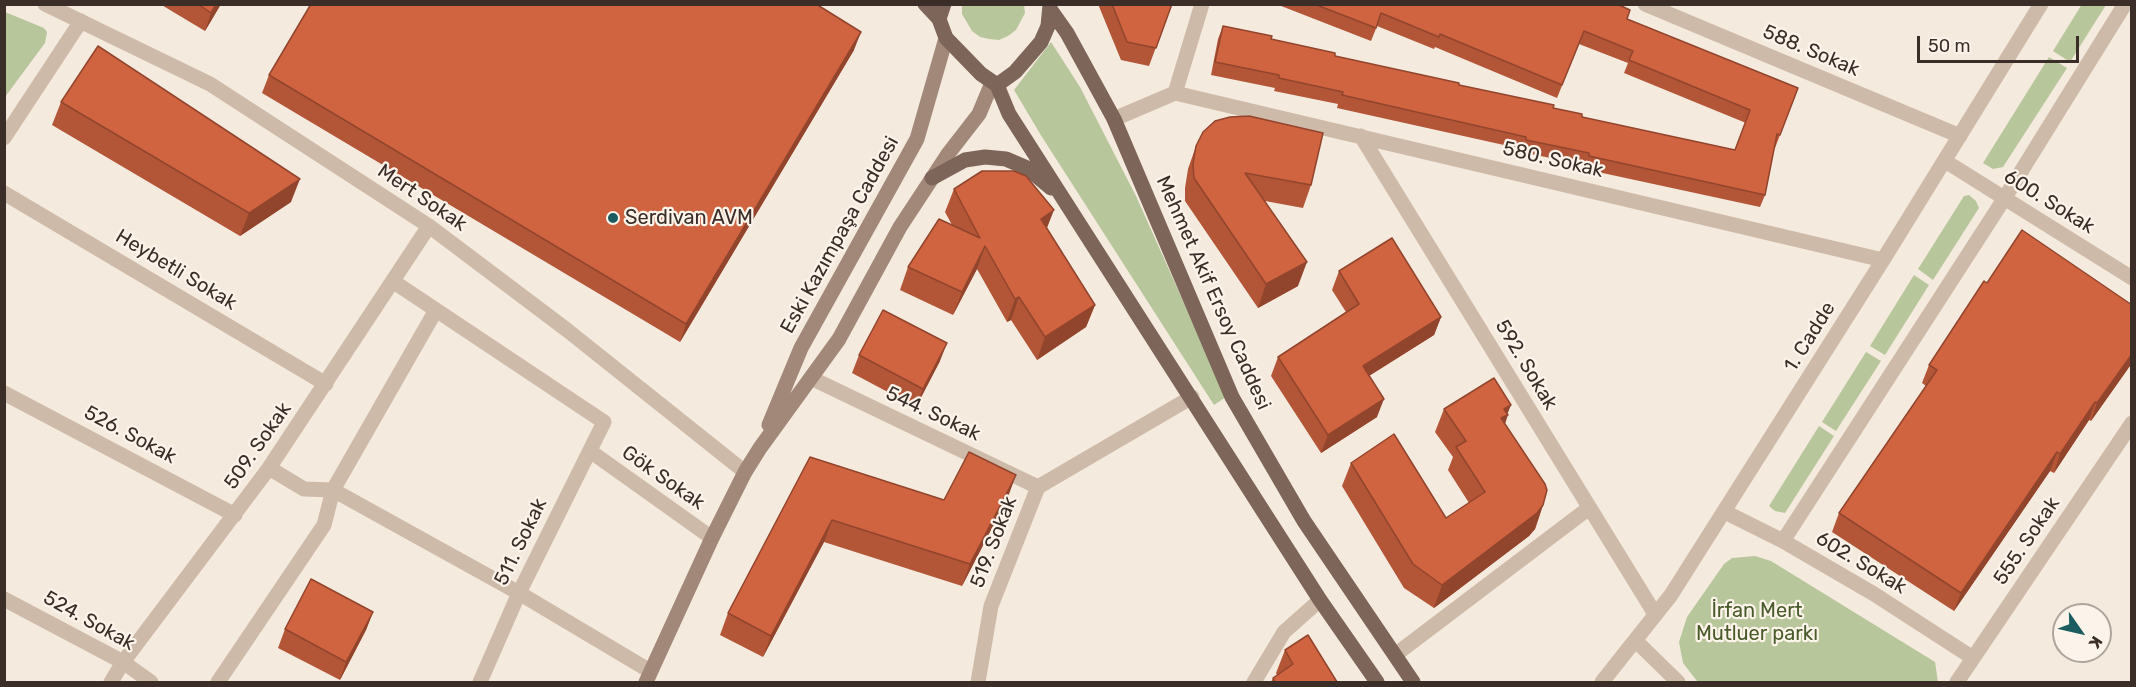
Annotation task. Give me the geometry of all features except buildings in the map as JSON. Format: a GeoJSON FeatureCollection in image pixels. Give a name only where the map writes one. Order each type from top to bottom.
{"type":"FeatureCollection","features":[{"type":"Feature","properties":{"kind":"main road"},"geometry":{"type":"LineString","coordinates":[[925,4],[942,12],[946,38],[994,84],[1009,114],[1063,199],[1320,600],[1377,682]]}},
{"type":"Feature","properties":{"kind":"main road"},"geometry":{"type":"LineString","coordinates":[[994,84],[1015,72],[1041,42],[1048,26],[1050,7]]}},
{"type":"Feature","properties":{"kind":"main road","name":"Mehmet Akif Ersoy Caddesi"},"geometry":{"type":"LineString","coordinates":[[1050,7],[1067,33],[1114,119],[1232,397],[1304,521],[1413,682]]}},
{"type":"Feature","properties":{"kind":"main road"},"geometry":{"type":"LineString","coordinates":[[933,178],[965,160],[985,157],[1006,159],[1027,168],[1063,199]]}},
{"type":"Feature","properties":{"kind":"street","name":"Mert Sokak"},"geometry":{"type":"LineString","coordinates":[[45,4],[210,84],[429,226],[567,330],[745,472]]}},
{"type":"Feature","properties":{"kind":"street"},"geometry":{"type":"LineString","coordinates":[[1114,119],[1174,93],[1202,4]]}},
{"type":"Feature","properties":{"kind":"street","name":"588. Sokak"},"geometry":{"type":"LineString","coordinates":[[1645,4],[1960,136]]}},
{"type":"Feature","properties":{"kind":"street","name":"1. Cadde"},"geometry":{"type":"LineString","coordinates":[[1602,682],[1671,595],[1725,512],[2041,4]]}},
{"type":"Feature","properties":{"kind":"street"},"geometry":{"type":"LineString","coordinates":[[1783,541],[2004,199],[2125,4]]}},
{"type":"Feature","properties":{"kind":"street"},"geometry":{"type":"LineString","coordinates":[[4,138],[81,21]]}},
{"type":"Feature","properties":{"kind":"street","name":"Eski Kazımpaşa Caddesi"},"geometry":{"type":"LineString","coordinates":[[760,448],[801,348],[917,139],[946,38]]}},
{"type":"Feature","properties":{"kind":"street","name":"Eski Kazımpaşa Caddesi"},"geometry":{"type":"LineString","coordinates":[[648,677],[745,472],[839,339],[900,227],[948,154],[979,114],[994,84]]}},
{"type":"Feature","properties":{"kind":"street","name":"580. Sokak"},"geometry":{"type":"LineString","coordinates":[[1174,93],[1883,260]]}},
{"type":"Feature","properties":{"kind":"street","name":"592. Sokak"},"geometry":{"type":"LineString","coordinates":[[1361,136],[1655,614]]}},
{"type":"Feature","properties":{"kind":"street","name":"600. Sokak"},"geometry":{"type":"LineString","coordinates":[[1944,161],[2132,278]]}},
{"type":"Feature","properties":{"kind":"street","name":"Heybetli Sokak"},"geometry":{"type":"LineString","coordinates":[[4,193],[326,384]]}},
{"type":"Feature","properties":{"kind":"street","name":"509. Sokak"},"geometry":{"type":"LineString","coordinates":[[111,682],[123,662],[269,468],[429,226]]}},
{"type":"Feature","properties":{"kind":"street"},"geometry":{"type":"LineString","coordinates":[[218,682],[324,525],[333,490],[436,310],[394,282]]}},
{"type":"Feature","properties":{"kind":"street","name":"511. Sokak"},"geometry":{"type":"LineString","coordinates":[[436,310],[603,422],[519,593],[480,682]]}},
{"type":"Feature","properties":{"kind":"street","name":"544. Sokak"},"geometry":{"type":"LineString","coordinates":[[811,378],[1038,487]]}},
{"type":"Feature","properties":{"kind":"street","name":"526. Sokak"},"geometry":{"type":"LineString","coordinates":[[4,393],[235,515]]}},
{"type":"Feature","properties":{"kind":"street","name":"519. Sokak"},"geometry":{"type":"LineString","coordinates":[[978,682],[991,606],[1038,487],[1191,397]]}},
{"type":"Feature","properties":{"kind":"street","name":"555. Sokak"},"geometry":{"type":"LineString","coordinates":[[1957,682],[2132,423]]}},
{"type":"Feature","properties":{"kind":"street","name":"Gök Sokak"},"geometry":{"type":"LineString","coordinates":[[590,451],[712,538]]}},
{"type":"Feature","properties":{"kind":"street"},"geometry":{"type":"LineString","coordinates":[[269,468],[304,489],[333,490],[519,593],[648,677]]}},
{"type":"Feature","properties":{"kind":"street"},"geometry":{"type":"LineString","coordinates":[[1395,655],[1589,508]]}},
{"type":"Feature","properties":{"kind":"street","name":"602. Sokak"},"geometry":{"type":"LineString","coordinates":[[1725,512],[1783,541],[1874,594],[1973,658]]}},
{"type":"Feature","properties":{"kind":"street","name":"524. Sokak"},"geometry":{"type":"LineString","coordinates":[[4,599],[123,662],[151,682]]}},
{"type":"Feature","properties":{"kind":"street"},"geometry":{"type":"LineString","coordinates":[[1254,682],[1284,632],[1320,600]]}},
{"type":"Feature","properties":{"kind":"street"},"geometry":{"type":"LineString","coordinates":[[1636,641],[1678,682]]}},
{"type":"Feature","properties":{"kind":"green space"},"geometry":{"type":"Polygon","coordinates":[[[2082,4],[2106,5],[2070,62],[2053,51],[2082,4]]]}},
{"type":"Feature","properties":{"kind":"green space"},"geometry":{"type":"Polygon","coordinates":[[[962,5],[1024,5],[1025,13],[1016,30],[1008,36],[999,40],[989,39],[980,37],[972,31],[962,14],[962,5]]]}},
{"type":"Feature","properties":{"kind":"green space"},"geometry":{"type":"Polygon","coordinates":[[[5,12],[44,28],[47,32],[45,43],[5,97],[5,12]]]}},
{"type":"Feature","properties":{"kind":"green space"},"geometry":{"type":"Polygon","coordinates":[[[1051,42],[1080,87],[1136,196],[1226,397],[1214,405],[1014,90],[1051,42]]]}},
{"type":"Feature","properties":{"kind":"green space"},"geometry":{"type":"Polygon","coordinates":[[[2049,57],[2067,68],[2003,167],[1993,169],[1983,163],[2049,57]]]}},
{"type":"Feature","properties":{"kind":"green space"},"geometry":{"type":"Polygon","coordinates":[[[1969,195],[1976,201],[1979,208],[1933,280],[1918,269],[1964,196],[1969,195]]]}},
{"type":"Feature","properties":{"kind":"green space"},"geometry":{"type":"Polygon","coordinates":[[[1914,275],[1929,285],[1885,355],[1870,346],[1914,275]]]}},
{"type":"Feature","properties":{"kind":"green space"},"geometry":{"type":"Polygon","coordinates":[[[1866,352],[1881,361],[1836,431],[1822,422],[1866,352]]]}},
{"type":"Feature","properties":{"kind":"green space"},"geometry":{"type":"Polygon","coordinates":[[[1819,426],[1834,436],[1785,513],[1775,511],[1769,506],[1819,426]]]}},
{"type":"Feature","properties":{"kind":"green space","name":"İrfan Mert Mutluer parkı"},"geometry":{"type":"Polygon","coordinates":[[[1755,556],[1771,561],[1935,662],[1938,682],[1697,681],[1683,663],[1679,642],[1687,617],[1724,564],[1732,558],[1755,556]]]}},
{"type":"Feature","properties":{"kind":"place","name":"Serdivan AVM"},"geometry":{"type":"Point","coordinates":[613,218]}}]}
